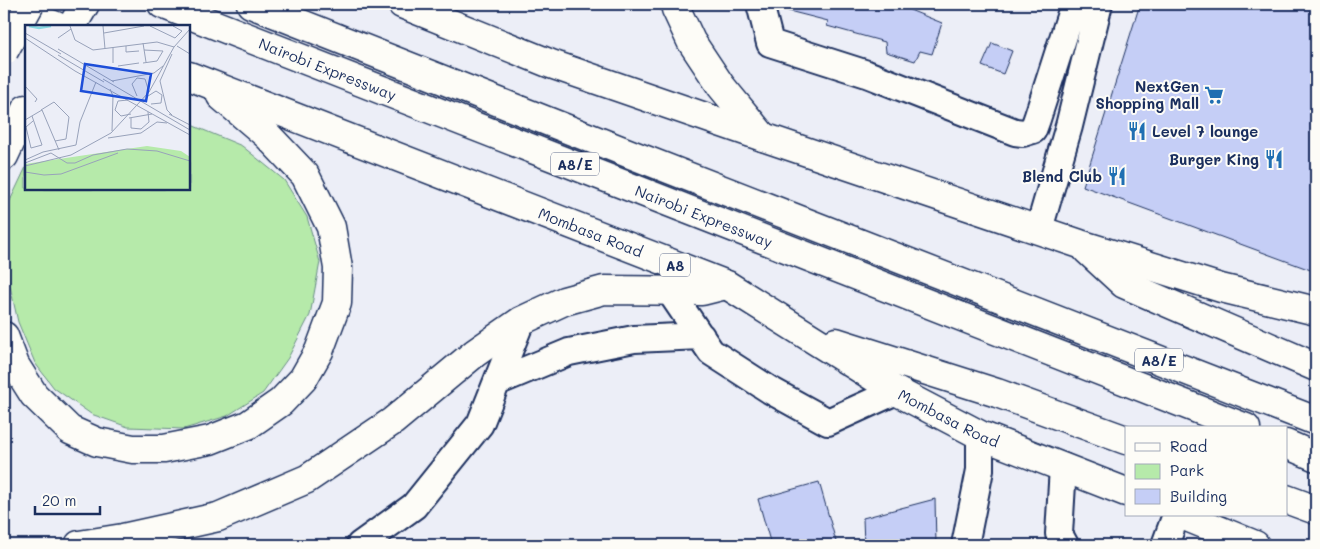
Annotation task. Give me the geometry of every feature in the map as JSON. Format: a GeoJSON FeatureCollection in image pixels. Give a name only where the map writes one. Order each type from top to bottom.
{"type":"FeatureCollection","features":[{"type":"Feature","properties":{"kind":"highway"},"geometry":{"type":"LineString","coordinates":[[4,51],[30,4]]}},
{"type":"Feature","properties":{"kind":"highway"},"geometry":{"type":"LineString","coordinates":[[73,25],[85,4]]}},
{"type":"Feature","properties":{"kind":"highway","name":"Nairobi Expressway"},"geometry":{"type":"LineString","coordinates":[[162,4],[987,325],[1241,426]]}},
{"type":"Feature","properties":{"kind":"highway","name":"Nairobi Expressway"},"geometry":{"type":"LineString","coordinates":[[251,4],[1316,421]]}},
{"type":"Feature","properties":{"kind":"highway"},"geometry":{"type":"LineString","coordinates":[[402,4],[551,64],[1080,244],[1221,288],[1316,311]]}},
{"type":"Feature","properties":{"kind":"highway"},"geometry":{"type":"LineString","coordinates":[[675,4],[691,41],[721,86],[763,137]]}},
{"type":"Feature","properties":{"kind":"highway"},"geometry":{"type":"LineString","coordinates":[[4,5],[54,25]]}},
{"type":"Feature","properties":{"kind":"highway"},"geometry":{"type":"LineString","coordinates":[[4,336],[15,365],[34,395],[70,430],[98,442],[133,449],[164,449],[210,440],[248,425],[281,402],[303,379],[319,351],[337,304],[338,268],[331,228],[304,176],[268,136],[196,78]]}},
{"type":"Feature","properties":{"kind":"highway","name":"Mombasa Road"},"geometry":{"type":"LineString","coordinates":[[196,78],[727,285],[896,392],[980,435],[1125,492]]}},
{"type":"Feature","properties":{"kind":"highway"},"geometry":{"type":"LineString","coordinates":[[4,156],[25,111]]}},
{"type":"Feature","properties":{"kind":"highway"},"geometry":{"type":"LineString","coordinates":[[1080,244],[1124,284],[1316,367]]}},
{"type":"Feature","properties":{"kind":"highway"},"geometry":{"type":"LineString","coordinates":[[79,545],[123,538],[218,517],[307,479],[393,421],[475,353],[521,321],[564,301],[604,290],[702,290],[727,285]]}},
{"type":"Feature","properties":{"kind":"highway"},"geometry":{"type":"LineString","coordinates":[[800,331],[997,393],[1125,440]]}},
{"type":"Feature","properties":{"kind":"highway"},"geometry":{"type":"LineString","coordinates":[[1288,445],[1316,457]]}},
{"type":"Feature","properties":{"kind":"highway"},"geometry":{"type":"LineString","coordinates":[[1288,500],[1316,510]]}},
{"type":"Feature","properties":{"kind":"highway"},"geometry":{"type":"LineString","coordinates":[[1184,516],[1255,545]]}},
{"type":"Feature","properties":{"kind":"street"},"geometry":{"type":"LineString","coordinates":[[760,4],[770,43],[867,74],[1015,132],[1023,133],[1032,130],[1040,110],[1074,4]]}},
{"type":"Feature","properties":{"kind":"street"},"geometry":{"type":"LineString","coordinates":[[1039,230],[1071,117],[1099,4]]}},
{"type":"Feature","properties":{"kind":"street"},"geometry":{"type":"LineString","coordinates":[[1040,110],[1071,117]]}},
{"type":"Feature","properties":{"kind":"street"},"geometry":{"type":"LineString","coordinates":[[669,290],[711,352],[770,390],[828,422],[896,392]]}},
{"type":"Feature","properties":{"kind":"street"},"geometry":{"type":"LineString","coordinates":[[360,545],[414,506],[480,424],[521,321]]}},
{"type":"Feature","properties":{"kind":"street"},"geometry":{"type":"LineString","coordinates":[[497,382],[569,352],[634,339],[701,336]]}},
{"type":"Feature","properties":{"kind":"street"},"geometry":{"type":"LineString","coordinates":[[965,545],[980,470],[980,435]]}},
{"type":"Feature","properties":{"kind":"street"},"geometry":{"type":"LineString","coordinates":[[1063,467],[1059,534],[1064,545]]}},
{"type":"Feature","properties":{"kind":"street"},"geometry":{"type":"LineString","coordinates":[[1165,545],[1176,516]]}},
{"type":"Feature","properties":{"kind":"green space"},"geometry":{"type":"Polygon","coordinates":[[[190,124],[242,146],[284,180],[307,217],[320,262],[310,315],[288,358],[263,393],[227,416],[184,429],[128,427],[91,414],[54,388],[35,363],[18,322],[4,259],[8,205],[25,169],[25,190],[190,190],[190,124]]]}},
{"type":"Feature","properties":{"kind":"building"},"geometry":{"type":"Polygon","coordinates":[[[786,4],[895,4],[942,23],[932,54],[920,51],[915,61],[886,52],[885,42],[827,26],[828,21],[785,10],[786,4]]]}},
{"type":"Feature","properties":{"kind":"building","name":"NextGen Shopping Mall"},"geometry":{"type":"Polygon","coordinates":[[[1140,4],[1316,4],[1316,272],[1083,186],[1140,4]]]}},
{"type":"Feature","properties":{"kind":"building"},"geometry":{"type":"Polygon","coordinates":[[[992,43],[1012,51],[1003,74],[982,66],[992,43]]]}},
{"type":"Feature","properties":{"kind":"building"},"geometry":{"type":"Polygon","coordinates":[[[819,482],[837,545],[771,545],[758,499],[819,482]]]}},
{"type":"Feature","properties":{"kind":"building"},"geometry":{"type":"Polygon","coordinates":[[[935,499],[936,545],[864,545],[863,518],[935,499]]]}},
{"type":"Feature","properties":{"kind":"place","name":"NextGen Shopping Mall"},"geometry":{"type":"Point","coordinates":[1214,95]}},
{"type":"Feature","properties":{"kind":"place","name":"Level 7 lounge"},"geometry":{"type":"Point","coordinates":[1137,131]}},
{"type":"Feature","properties":{"kind":"place","name":"Burger King"},"geometry":{"type":"Point","coordinates":[1274,159]}},
{"type":"Feature","properties":{"kind":"place","name":"Blend Club"},"geometry":{"type":"Point","coordinates":[1117,176]}}]}
